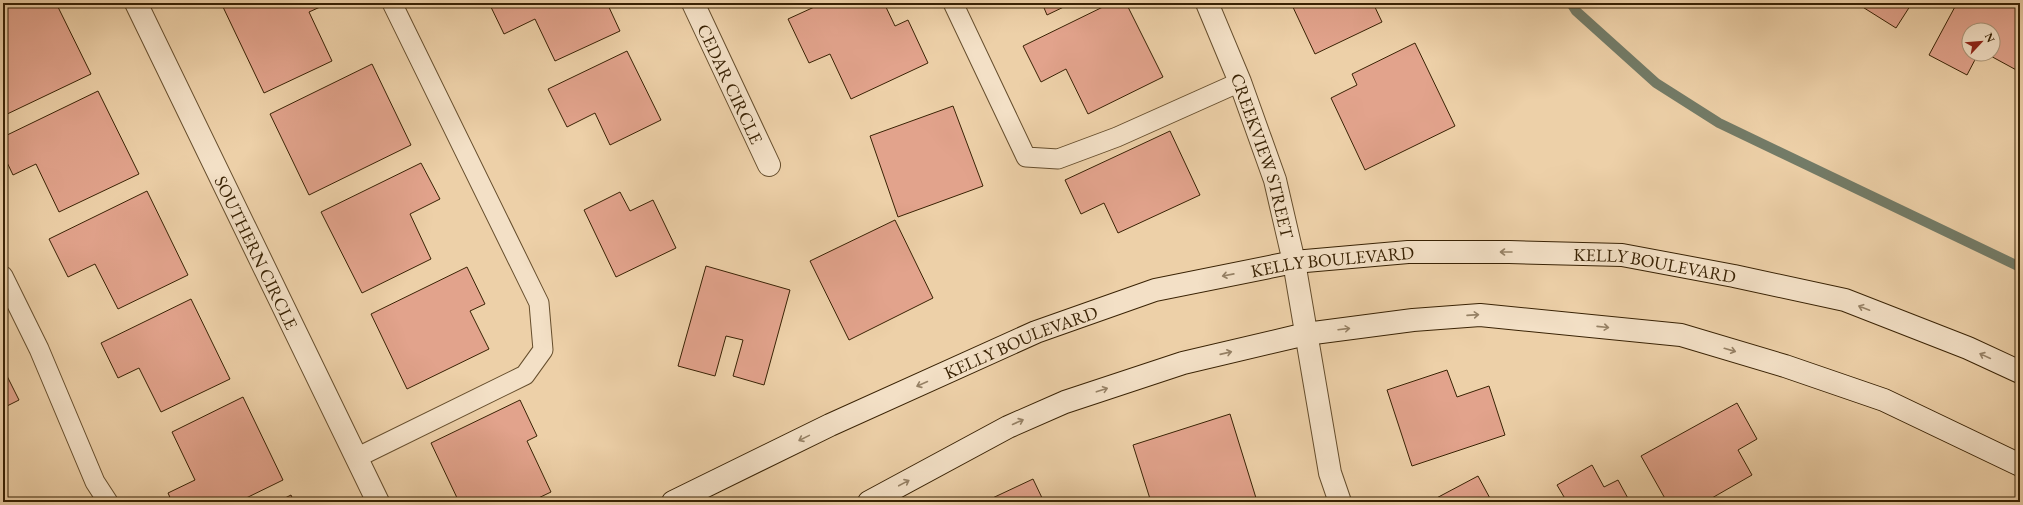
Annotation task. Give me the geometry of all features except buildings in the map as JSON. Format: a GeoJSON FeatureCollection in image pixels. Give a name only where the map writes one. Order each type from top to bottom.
{"type":"FeatureCollection","features":[{"type":"Feature","properties":{"kind":"main road","name":"SOUTHERN CIRCLE"},"geometry":{"type":"LineString","coordinates":[[136,3],[378,502]]}},
{"type":"Feature","properties":{"kind":"main road","name":"CEDAR CIRCLE"},"geometry":{"type":"LineString","coordinates":[[693,3],[769,165]]}},
{"type":"Feature","properties":{"kind":"main road","name":"CREEKVIEW STREET"},"geometry":{"type":"LineString","coordinates":[[1207,3],[1240,82],[1275,180],[1294,262],[1330,473],[1340,502]]}},
{"type":"Feature","properties":{"kind":"main road","name":"KELLY BOULEVARD"},"geometry":{"type":"LineString","coordinates":[[673,502],[830,425],[1036,332],[1155,290],[1294,262],[1408,252],[1508,252],[1622,255],[1734,276],[1845,300],[1968,348],[2020,372]]}},
{"type":"Feature","properties":{"kind":"main road"},"geometry":{"type":"LineString","coordinates":[[869,502],[1008,426],[1065,402],[1184,363],[1306,334],[1413,320],[1480,315],[1681,335],[1786,366],[1884,400],[2020,465]]}},
{"type":"Feature","properties":{"kind":"lane"},"geometry":{"type":"LineString","coordinates":[[356,458],[525,375],[543,350],[539,303],[392,3]]}},
{"type":"Feature","properties":{"kind":"lane"},"geometry":{"type":"LineString","coordinates":[[953,3],[1026,156],[1058,159],[1117,137],[1240,82]]}},
{"type":"Feature","properties":{"kind":"lane"},"geometry":{"type":"LineString","coordinates":[[3,276],[39,349],[95,482],[108,502]]}},
{"type":"Feature","properties":{"kind":"waterway"},"geometry":{"type":"LineString","coordinates":[[1571,3],[1576,11],[1656,83],[1719,123],[2020,267]]}}]}
